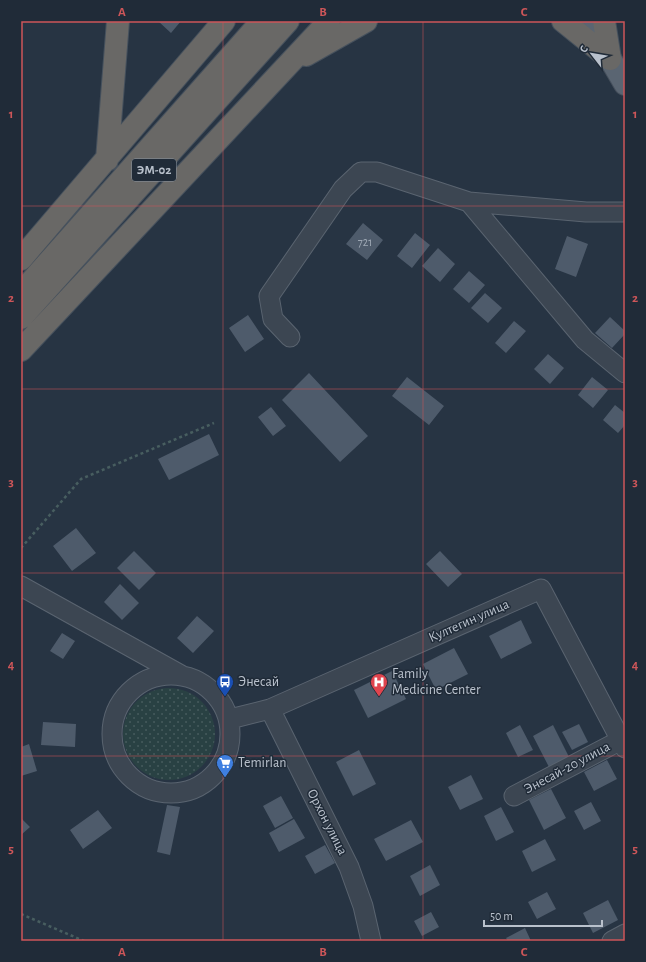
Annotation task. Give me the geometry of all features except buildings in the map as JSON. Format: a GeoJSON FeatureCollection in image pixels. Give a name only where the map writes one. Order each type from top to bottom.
{"type":"FeatureCollection","features":[{"type":"Feature","properties":{"kind":"highway"},"geometry":{"type":"LineString","coordinates":[[107,160],[118,21]]}},
{"type":"Feature","properties":{"kind":"highway"},"geometry":{"type":"LineString","coordinates":[[21,259],[224,21]]}},
{"type":"Feature","properties":{"kind":"highway","name":"ЭМ-02"},"geometry":{"type":"LineString","coordinates":[[21,293],[262,21]]}},
{"type":"Feature","properties":{"kind":"highway","name":"ЭМ-02"},"geometry":{"type":"LineString","coordinates":[[21,318],[288,21]]}},
{"type":"Feature","properties":{"kind":"highway"},"geometry":{"type":"LineString","coordinates":[[21,350],[329,21]]}},
{"type":"Feature","properties":{"kind":"highway"},"geometry":{"type":"LineString","coordinates":[[287,65],[366,21]]}},
{"type":"Feature","properties":{"kind":"highway"},"geometry":{"type":"LineString","coordinates":[[563,21],[610,59]]}},
{"type":"Feature","properties":{"kind":"highway"},"geometry":{"type":"LineString","coordinates":[[604,21],[610,59]]}},
{"type":"Feature","properties":{"kind":"main road"},"geometry":{"type":"LineString","coordinates":[[588,21],[625,84]]}},
{"type":"Feature","properties":{"kind":"street"},"geometry":{"type":"LineString","coordinates":[[290,337],[274,319],[269,296],[343,189],[361,172],[377,172],[469,202],[586,212],[625,212]]}},
{"type":"Feature","properties":{"kind":"street"},"geometry":{"type":"LineString","coordinates":[[469,202],[585,340],[625,373]]}},
{"type":"Feature","properties":{"kind":"street"},"geometry":{"type":"LineString","coordinates":[[21,586],[181,675],[201,682],[217,695],[230,719],[232,740],[222,766],[204,785],[178,794],[158,792],[146,788],[129,776],[119,763],[112,743],[111,731],[120,704],[133,688],[143,681],[159,676],[181,675]]}},
{"type":"Feature","properties":{"kind":"street","name":"Култегин улица"},"geometry":{"type":"LineString","coordinates":[[230,719],[270,708],[541,588],[623,744]]}},
{"type":"Feature","properties":{"kind":"street","name":"Орхон улица"},"geometry":{"type":"LineString","coordinates":[[270,708],[349,867],[363,906],[371,941]]}},
{"type":"Feature","properties":{"kind":"street","name":"Энесай-20 улица"},"geometry":{"type":"LineString","coordinates":[[514,796],[623,744]]}},
{"type":"Feature","properties":{"kind":"street"},"geometry":{"type":"LineString","coordinates":[[612,941],[625,934]]}},
{"type":"Feature","properties":{"kind":"path"},"geometry":{"type":"LineString","coordinates":[[21,548],[81,479],[214,423]]}},
{"type":"Feature","properties":{"kind":"path"},"geometry":{"type":"LineString","coordinates":[[21,914],[84,941]]}},
{"type":"Feature","properties":{"kind":"green space"},"geometry":{"type":"Polygon","coordinates":[[[160,688],[178,688],[195,695],[208,708],[215,725],[215,743],[208,760],[195,773],[178,780],[160,780],[143,773],[130,760],[123,743],[123,725],[130,708],[143,695],[160,688]]]}},
{"type":"Feature","properties":{"kind":"place","name":"Энесай"},"geometry":{"type":"Point","coordinates":[225,697]}},
{"type":"Feature","properties":{"kind":"place","name":"Family Medicine Center"},"geometry":{"type":"Point","coordinates":[379,697]}},
{"type":"Feature","properties":{"kind":"place","name":"Temirlan"},"geometry":{"type":"Point","coordinates":[225,778]}}]}
